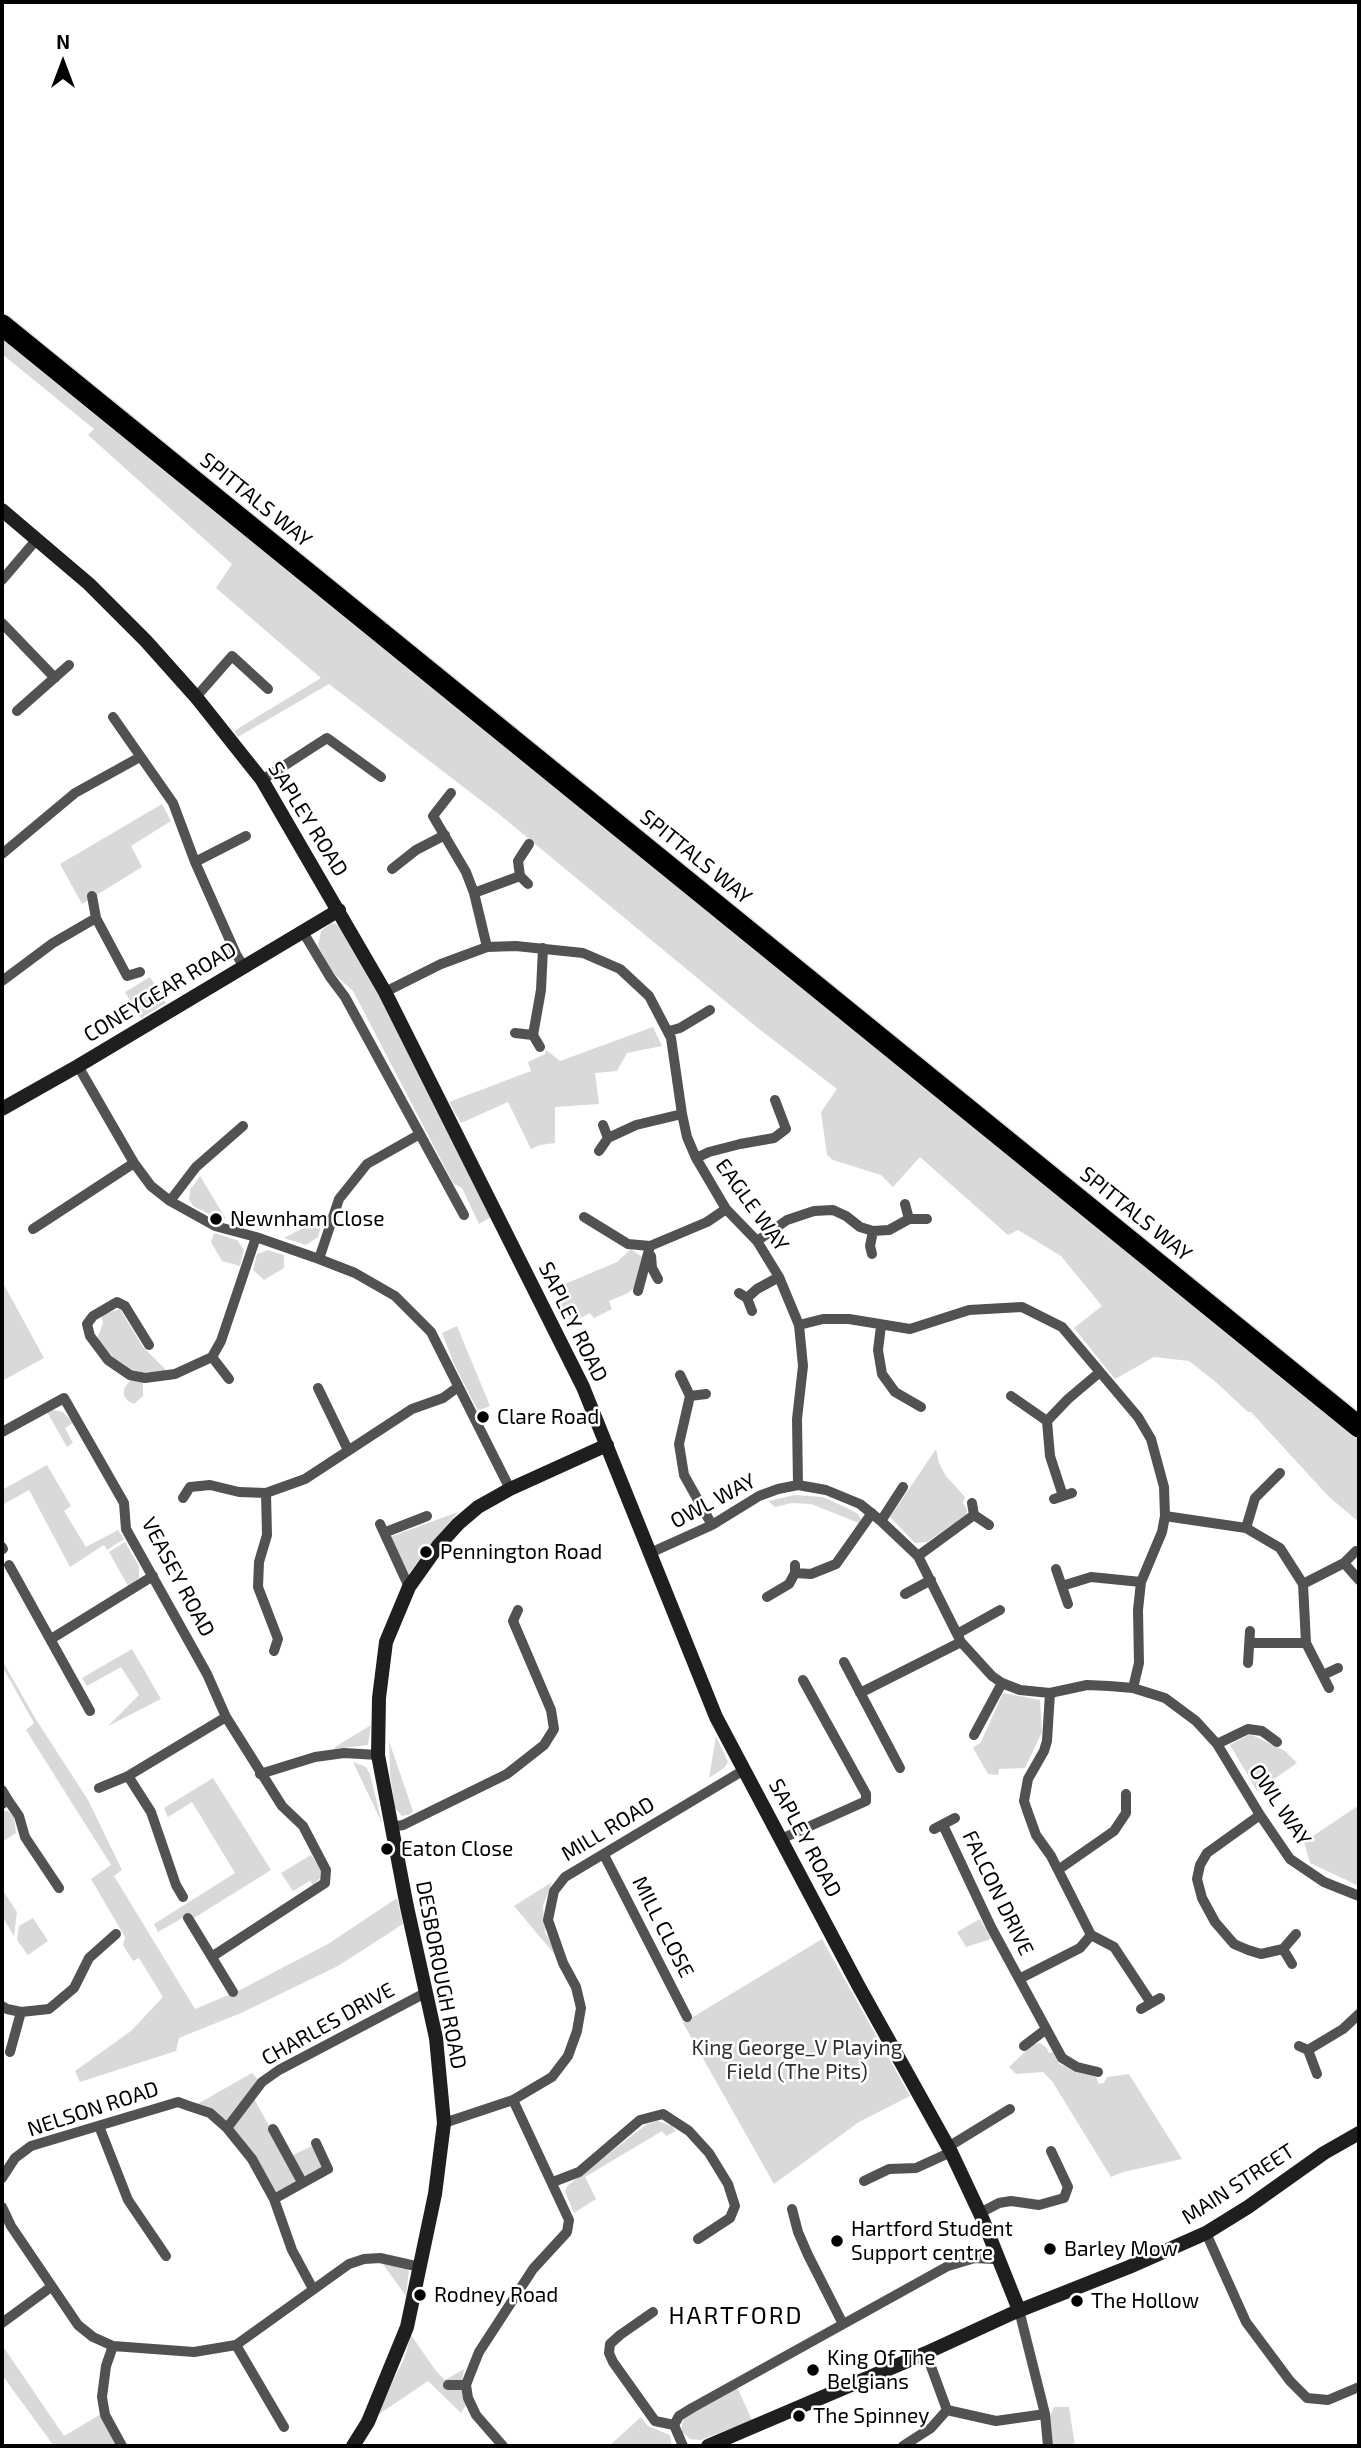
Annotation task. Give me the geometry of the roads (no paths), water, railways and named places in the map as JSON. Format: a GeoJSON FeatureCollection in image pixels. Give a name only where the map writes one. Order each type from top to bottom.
{"type":"FeatureCollection","features":[{"type":"Feature","properties":{"kind":"highway","name":"SPITTALS WAY"},"geometry":{"type":"LineString","coordinates":[[2,325],[1359,1427]]}},
{"type":"Feature","properties":{"kind":"street","name":"SAPLEY ROAD"},"geometry":{"type":"LineString","coordinates":[[2,510],[89,584],[146,641],[196,697],[262,780],[385,992],[583,1387],[702,1683],[744,1770],[949,2150],[980,2213],[1019,2310]]}},
{"type":"Feature","properties":{"kind":"street"},"geometry":{"type":"LineString","coordinates":[[2,580],[37,539]]}},
{"type":"Feature","properties":{"kind":"street"},"geometry":{"type":"LineString","coordinates":[[2,623],[55,678]]}},
{"type":"Feature","properties":{"kind":"street"},"geometry":{"type":"LineString","coordinates":[[196,697],[232,656],[268,689]]}},
{"type":"Feature","properties":{"kind":"street"},"geometry":{"type":"LineString","coordinates":[[17,711],[69,665]]}},
{"type":"Feature","properties":{"kind":"street"},"geometry":{"type":"LineString","coordinates":[[113,717],[173,803],[195,862],[244,967]]}},
{"type":"Feature","properties":{"kind":"street"},"geometry":{"type":"LineString","coordinates":[[262,780],[325,733],[381,777]]}},
{"type":"Feature","properties":{"kind":"street"},"geometry":{"type":"LineString","coordinates":[[2,854],[75,793],[139,757]]}},
{"type":"Feature","properties":{"kind":"street"},"geometry":{"type":"LineString","coordinates":[[451,793],[433,816],[474,893],[487,947]]}},
{"type":"Feature","properties":{"kind":"street"},"geometry":{"type":"LineString","coordinates":[[392,869],[416,850],[445,835]]}},
{"type":"Feature","properties":{"kind":"street"},"geometry":{"type":"LineString","coordinates":[[195,862],[246,836]]}},
{"type":"Feature","properties":{"kind":"street"},"geometry":{"type":"LineString","coordinates":[[474,893],[524,880],[518,861],[529,844]]}},
{"type":"Feature","properties":{"kind":"street"},"geometry":{"type":"LineString","coordinates":[[92,896],[96,918],[127,976],[140,972]]}},
{"type":"Feature","properties":{"kind":"street","name":"CONEYGEAR ROAD"},"geometry":{"type":"LineString","coordinates":[[2,1108],[339,911]]}},
{"type":"Feature","properties":{"kind":"street"},"geometry":{"type":"LineString","coordinates":[[2,981],[53,943],[96,918]]}},
{"type":"Feature","properties":{"kind":"street"},"geometry":{"type":"LineString","coordinates":[[303,932],[345,997],[464,1215]]}},
{"type":"Feature","properties":{"kind":"street","name":"EAGLE WAY"},"geometry":{"type":"LineString","coordinates":[[385,992],[441,964],[487,947],[516,946],[583,953],[620,969],[649,996],[669,1031],[682,1114],[687,1137],[696,1158],[726,1209],[757,1241],[779,1277],[799,1325],[803,1366],[797,1419],[798,1485]]}},
{"type":"Feature","properties":{"kind":"street"},"geometry":{"type":"LineString","coordinates":[[540,1047],[533,1035],[541,990],[543,948]]}},
{"type":"Feature","properties":{"kind":"street"},"geometry":{"type":"LineString","coordinates":[[669,1031],[680,1028],[706,1010]]}},
{"type":"Feature","properties":{"kind":"street"},"geometry":{"type":"LineString","coordinates":[[515,1033],[533,1035]]}},
{"type":"Feature","properties":{"kind":"street"},"geometry":{"type":"LineString","coordinates":[[78,1066],[134,1163],[150,1186],[170,1201],[215,1226],[256,1237],[355,1273],[395,1296],[431,1332],[510,1489]]}},
{"type":"Feature","properties":{"kind":"street"},"geometry":{"type":"LineString","coordinates":[[696,1158],[740,1144],[774,1138],[786,1129],[775,1100]]}},
{"type":"Feature","properties":{"kind":"street"},"geometry":{"type":"LineString","coordinates":[[599,1151],[608,1138],[636,1125],[682,1114]]}},
{"type":"Feature","properties":{"kind":"street"},"geometry":{"type":"LineString","coordinates":[[603,1125],[608,1138]]}},
{"type":"Feature","properties":{"kind":"street"},"geometry":{"type":"LineString","coordinates":[[170,1201],[196,1167],[243,1126]]}},
{"type":"Feature","properties":{"kind":"street"},"geometry":{"type":"LineString","coordinates":[[319,1259],[340,1199],[367,1164],[420,1134]]}},
{"type":"Feature","properties":{"kind":"street"},"geometry":{"type":"LineString","coordinates":[[33,1229],[134,1163]]}},
{"type":"Feature","properties":{"kind":"street"},"geometry":{"type":"LineString","coordinates":[[905,1204],[909,1219]]}},
{"type":"Feature","properties":{"kind":"street"},"geometry":{"type":"LineString","coordinates":[[584,1217],[628,1244],[650,1246],[707,1222],[726,1209]]}},
{"type":"Feature","properties":{"kind":"street"},"geometry":{"type":"LineString","coordinates":[[757,1241],[787,1220],[814,1211],[833,1210],[860,1227],[873,1231],[888,1230],[909,1219],[927,1219]]}},
{"type":"Feature","properties":{"kind":"street"},"geometry":{"type":"LineString","coordinates":[[872,1254],[870,1246],[873,1231]]}},
{"type":"Feature","properties":{"kind":"street"},"geometry":{"type":"LineString","coordinates":[[149,1345],[125,1306],[117,1302],[93,1316],[87,1324],[90,1336],[108,1360],[130,1375],[145,1378],[175,1374],[212,1357],[221,1341],[256,1237]]}},
{"type":"Feature","properties":{"kind":"street"},"geometry":{"type":"LineString","coordinates":[[650,1246],[652,1268],[658,1279]]}},
{"type":"Feature","properties":{"kind":"street"},"geometry":{"type":"LineString","coordinates":[[638,1291],[650,1246]]}},
{"type":"Feature","properties":{"kind":"street","name":"EAGLE WAY"},"geometry":{"type":"LineString","coordinates":[[752,1311],[743,1296],[779,1277]]}},
{"type":"Feature","properties":{"kind":"street"},"geometry":{"type":"LineString","coordinates":[[799,1325],[822,1319],[849,1319],[910,1329],[969,1310],[1022,1307],[1062,1327],[1138,1417],[1151,1439],[1159,1461],[1164,1487],[1165,1516],[1162,1532],[1141,1582],[1138,1610],[1139,1663],[1133,1688]]}},
{"type":"Feature","properties":{"kind":"street"},"geometry":{"type":"LineString","coordinates":[[881,1326],[878,1350],[882,1374],[895,1392],[920,1407]]}},
{"type":"Feature","properties":{"kind":"street"},"geometry":{"type":"LineString","coordinates":[[212,1357],[229,1379]]}},
{"type":"Feature","properties":{"kind":"street"},"geometry":{"type":"LineString","coordinates":[[1063,1496],[1050,1456],[1047,1422],[1068,1399],[1100,1372]]}},
{"type":"Feature","properties":{"kind":"street"},"geometry":{"type":"LineString","coordinates":[[680,1375],[690,1396],[679,1444],[684,1475],[712,1525]]}},
{"type":"Feature","properties":{"kind":"street"},"geometry":{"type":"LineString","coordinates":[[183,1498],[190,1487],[210,1485],[239,1492],[266,1493],[305,1479],[412,1409],[443,1398],[458,1387]]}},
{"type":"Feature","properties":{"kind":"street"},"geometry":{"type":"LineString","coordinates":[[318,1388],[348,1450]]}},
{"type":"Feature","properties":{"kind":"street"},"geometry":{"type":"LineString","coordinates":[[690,1396],[706,1394]]}},
{"type":"Feature","properties":{"kind":"street","name":"VEASEY ROAD"},"geometry":{"type":"LineString","coordinates":[[2,1432],[64,1398],[124,1503],[126,1530],[207,1674],[226,1717],[282,1806],[303,1826],[326,1870],[325,1883],[213,1956]]}},
{"type":"Feature","properties":{"kind":"street"},"geometry":{"type":"LineString","coordinates":[[902,1411],[909,1400]]}},
{"type":"Feature","properties":{"kind":"street"},"geometry":{"type":"LineString","coordinates":[[1014,1403],[1047,1422]]}},
{"type":"Feature","properties":{"kind":"street","name":"DESBOROUGH ROAD"},"geometry":{"type":"LineString","coordinates":[[353,2446],[368,2422],[407,2327],[435,2194],[444,2123],[439,2061],[427,1992],[378,1755],[379,1698],[386,1642],[409,1587],[438,1546],[458,1524],[478,1507],[510,1489],[607,1445]]}},
{"type":"Feature","properties":{"kind":"street"},"geometry":{"type":"LineString","coordinates":[[1246,1528],[1255,1498],[1280,1473]]}},
{"type":"Feature","properties":{"kind":"street","name":"OWL WAY"},"geometry":{"type":"LineString","coordinates":[[650,1553],[712,1525],[760,1496],[778,1489],[798,1485],[826,1490],[860,1504],[918,1556],[959,1638],[977,1662],[1002,1683],[1020,1690],[1050,1693],[1087,1685],[1133,1688],[1165,1698],[1196,1721],[1217,1744],[1290,1859],[1324,1882],[1359,1896]]}},
{"type":"Feature","properties":{"kind":"street"},"geometry":{"type":"LineString","coordinates":[[881,1521],[903,1487]]}},
{"type":"Feature","properties":{"kind":"street"},"geometry":{"type":"LineString","coordinates":[[266,1493],[267,1535],[259,1562],[258,1587],[278,1639],[274,1651]]}},
{"type":"Feature","properties":{"kind":"street"},"geometry":{"type":"LineString","coordinates":[[972,1503],[974,1515],[989,1525]]}},
{"type":"Feature","properties":{"kind":"street"},"geometry":{"type":"LineString","coordinates":[[767,1597],[789,1584],[795,1569],[811,1574],[835,1564],[872,1513]]}},
{"type":"Feature","properties":{"kind":"street"},"geometry":{"type":"LineString","coordinates":[[918,1556],[974,1515]]}},
{"type":"Feature","properties":{"kind":"street"},"geometry":{"type":"LineString","coordinates":[[409,1587],[383,1528],[427,1516]]}},
{"type":"Feature","properties":{"kind":"street"},"geometry":{"type":"LineString","coordinates":[[1165,1516],[1246,1528],[1279,1548],[1303,1584],[1306,1643],[1329,1688]]}},
{"type":"Feature","properties":{"kind":"street"},"geometry":{"type":"LineString","coordinates":[[1303,1584],[1344,1563],[1356,1551]]}},
{"type":"Feature","properties":{"kind":"street"},"geometry":{"type":"LineString","coordinates":[[1344,1563],[1359,1580]]}},
{"type":"Feature","properties":{"kind":"street"},"geometry":{"type":"LineString","coordinates":[[9,1564],[90,1711]]}},
{"type":"Feature","properties":{"kind":"street"},"geometry":{"type":"LineString","coordinates":[[1056,1570],[1068,1604]]}},
{"type":"Feature","properties":{"kind":"street"},"geometry":{"type":"LineString","coordinates":[[1062,1586],[1090,1572],[1141,1582]]}},
{"type":"Feature","properties":{"kind":"street"},"geometry":{"type":"LineString","coordinates":[[51,1639],[153,1576]]}},
{"type":"Feature","properties":{"kind":"street"},"geometry":{"type":"LineString","coordinates":[[905,1594],[931,1580]]}},
{"type":"Feature","properties":{"kind":"street"},"geometry":{"type":"LineString","coordinates":[[391,1827],[402,1825],[507,1774],[544,1745],[554,1729],[551,1710],[513,1621],[518,1610]]}},
{"type":"Feature","properties":{"kind":"street"},"geometry":{"type":"LineString","coordinates":[[860,1693],[959,1638],[1000,1610]]}},
{"type":"Feature","properties":{"kind":"street"},"geometry":{"type":"LineString","coordinates":[[1248,1663],[1250,1637],[1306,1643]]}},
{"type":"Feature","properties":{"kind":"street"},"geometry":{"type":"LineString","coordinates":[[845,1662],[900,1768]]}},
{"type":"Feature","properties":{"kind":"street"},"geometry":{"type":"LineString","coordinates":[[1323,1675],[1338,1668]]}},
{"type":"Feature","properties":{"kind":"street"},"geometry":{"type":"LineString","coordinates":[[781,1839],[866,1801],[866,1794],[803,1680]]}},
{"type":"Feature","properties":{"kind":"street"},"geometry":{"type":"LineString","coordinates":[[974,1735],[1002,1683]]}},
{"type":"Feature","properties":{"kind":"street"},"geometry":{"type":"LineString","coordinates":[[1050,1693],[1047,1741],[1028,1779],[1024,1801],[1037,1835],[1091,1935],[1114,1947],[1151,2004]]}},
{"type":"Feature","properties":{"kind":"street"},"geometry":{"type":"LineString","coordinates":[[99,1788],[128,1776],[226,1717]]}},
{"type":"Feature","properties":{"kind":"street","name":"OWL WAY"},"geometry":{"type":"LineString","coordinates":[[1217,1744],[1248,1729],[1262,1731],[1277,1742]]}},
{"type":"Feature","properties":{"kind":"street"},"geometry":{"type":"LineString","coordinates":[[260,1774],[315,1757],[344,1753],[378,1755]]}},
{"type":"Feature","properties":{"kind":"street","name":"MILL ROAD"},"geometry":{"type":"LineString","coordinates":[[444,2123],[513,2099],[552,2077],[568,2056],[577,2031],[581,2008],[576,1987],[550,1931],[548,1920],[554,1891],[565,1877],[744,1770]]}},
{"type":"Feature","properties":{"kind":"street"},"geometry":{"type":"LineString","coordinates":[[128,1776],[151,1812],[176,1885],[183,1897]]}},
{"type":"Feature","properties":{"kind":"street"},"geometry":{"type":"LineString","coordinates":[[2,1790],[5,1802],[19,1816],[25,1837],[59,1888]]}},
{"type":"Feature","properties":{"kind":"street"},"geometry":{"type":"LineString","coordinates":[[1058,1870],[1114,1831],[1126,1813],[1126,1794]]}},
{"type":"Feature","properties":{"kind":"street"},"geometry":{"type":"LineString","coordinates":[[1260,1815],[1207,1853],[1200,1865],[1197,1880],[1202,1898],[1215,1922],[1234,1944],[1261,1954],[1283,1949],[1296,1934]]}},
{"type":"Feature","properties":{"kind":"street","name":"FALCON DRIVE"},"geometry":{"type":"LineString","coordinates":[[955,1818],[938,1827],[1045,2030],[1062,2059],[1077,2067],[1098,2072]]}},
{"type":"Feature","properties":{"kind":"street","name":"MILL CLOSE"},"geometry":{"type":"LineString","coordinates":[[604,1855],[687,2017]]}},
{"type":"Feature","properties":{"kind":"street"},"geometry":{"type":"LineString","coordinates":[[188,1917],[233,1992]]}},
{"type":"Feature","properties":{"kind":"street"},"geometry":{"type":"LineString","coordinates":[[2,2006],[7,2010],[21,2012],[49,2010],[75,1988],[89,1958],[116,1934]]}},
{"type":"Feature","properties":{"kind":"street","name":"FALCON DRIVE"},"geometry":{"type":"LineString","coordinates":[[1019,1979],[1080,1948],[1091,1935]]}},
{"type":"Feature","properties":{"kind":"street"},"geometry":{"type":"LineString","coordinates":[[1283,1949],[1292,1964]]}},
{"type":"Feature","properties":{"kind":"street","name":"CHARLES DRIVE"},"geometry":{"type":"LineString","coordinates":[[227,2128],[262,2082],[279,2070],[427,1992]]}},
{"type":"Feature","properties":{"kind":"street"},"geometry":{"type":"LineString","coordinates":[[10,2052],[21,2012]]}},
{"type":"Feature","properties":{"kind":"street"},"geometry":{"type":"LineString","coordinates":[[1317,2074],[1304,2048],[1343,2029],[1359,2014]]}},
{"type":"Feature","properties":{"kind":"street"},"geometry":{"type":"LineString","coordinates":[[1024,2046],[1045,2030]]}},
{"type":"Feature","properties":{"kind":"street"},"geometry":{"type":"LineString","coordinates":[[503,2446],[476,2415],[468,2398],[466,2385],[479,2352],[533,2269],[567,2232],[569,2220],[513,2099]]}},
{"type":"Feature","properties":{"kind":"street","name":"NELSON ROAD"},"geometry":{"type":"LineString","coordinates":[[2,2178],[15,2158],[32,2146],[178,2102],[210,2113],[227,2128],[252,2159],[274,2199],[292,2250],[313,2289]]}},
{"type":"Feature","properties":{"kind":"street"},"geometry":{"type":"LineString","coordinates":[[864,2181],[889,2169],[916,2168],[949,2150],[1010,2109]]}},
{"type":"Feature","properties":{"kind":"street"},"geometry":{"type":"LineString","coordinates":[[553,2182],[579,2172],[640,2120],[663,2114],[689,2131],[709,2153],[728,2184],[734,2206],[730,2218],[698,2239]]}},
{"type":"Feature","properties":{"kind":"street"},"geometry":{"type":"LineString","coordinates":[[99,2126],[128,2200],[166,2256]]}},
{"type":"Feature","properties":{"kind":"street"},"geometry":{"type":"LineString","coordinates":[[273,2129],[302,2182]]}},
{"type":"Feature","properties":{"kind":"street","name":"MAIN STREET"},"geometry":{"type":"LineString","coordinates":[[708,2446],[926,2353],[1019,2310],[1129,2267],[1206,2233],[1324,2153],[1359,2133]]}},
{"type":"Feature","properties":{"kind":"street"},"geometry":{"type":"LineString","coordinates":[[274,2199],[328,2169],[316,2143]]}},
{"type":"Feature","properties":{"kind":"street"},"geometry":{"type":"LineString","coordinates":[[980,2213],[999,2203],[1011,2201],[1039,2205],[1064,2197],[1068,2187],[1051,2151]]}},
{"type":"Feature","properties":{"kind":"street"},"geometry":{"type":"LineString","coordinates":[[2,2207],[51,2287],[85,2332],[113,2346],[194,2352],[236,2345],[349,2264],[364,2259],[380,2259],[420,2267]]}},
{"type":"Feature","properties":{"kind":"street"},"geometry":{"type":"LineString","coordinates":[[792,2209],[808,2255],[843,2324]]}},
{"type":"Feature","properties":{"kind":"street"},"geometry":{"type":"LineString","coordinates":[[1206,2233],[1246,2322],[1290,2381],[1307,2398],[1328,2400],[1359,2387]]}},
{"type":"Feature","properties":{"kind":"street"},"geometry":{"type":"LineString","coordinates":[[674,2425],[679,2416],[692,2408],[948,2266],[975,2258],[992,2259],[998,2256]]}},
{"type":"Feature","properties":{"kind":"street"},"geometry":{"type":"LineString","coordinates":[[2,2323],[51,2287]]}},
{"type":"Feature","properties":{"kind":"street"},"geometry":{"type":"LineString","coordinates":[[1019,2310],[1045,2414],[1048,2446]]}},
{"type":"Feature","properties":{"kind":"street"},"geometry":{"type":"LineString","coordinates":[[653,2312],[610,2344],[609,2353],[654,2421],[674,2425]]}},
{"type":"Feature","properties":{"kind":"street"},"geometry":{"type":"LineString","coordinates":[[236,2345],[284,2427]]}},
{"type":"Feature","properties":{"kind":"street"},"geometry":{"type":"LineString","coordinates":[[113,2346],[106,2367],[102,2397],[105,2415],[122,2446]]}},
{"type":"Feature","properties":{"kind":"street"},"geometry":{"type":"LineString","coordinates":[[926,2353],[947,2410]]}},
{"type":"Feature","properties":{"kind":"street"},"geometry":{"type":"LineString","coordinates":[[447,2385],[466,2385]]}},
{"type":"Feature","properties":{"kind":"street"},"geometry":{"type":"LineString","coordinates":[[276,2413],[287,2406]]}},
{"type":"Feature","properties":{"kind":"street"},"geometry":{"type":"LineString","coordinates":[[947,2410],[996,2421],[1045,2414]]}},
{"type":"Feature","properties":{"kind":"street"},"geometry":{"type":"LineString","coordinates":[[903,2446],[931,2428],[947,2410]]}},
{"type":"Feature","properties":{"kind":"street"},"geometry":{"type":"LineString","coordinates":[[674,2425],[683,2446]]}},
{"type":"Feature","properties":{"kind":"place","name":"Newnham Close"},"geometry":{"type":"Point","coordinates":[216,1219]}},
{"type":"Feature","properties":{"kind":"place","name":"Clare Road"},"geometry":{"type":"Point","coordinates":[483,1417]}},
{"type":"Feature","properties":{"kind":"place","name":"Pennington Road"},"geometry":{"type":"Point","coordinates":[426,1552]}},
{"type":"Feature","properties":{"kind":"place","name":"Eaton Close"},"geometry":{"type":"Point","coordinates":[387,1849]}},
{"type":"Feature","properties":{"kind":"place","name":"Hartford Student Support centre"},"geometry":{"type":"Point","coordinates":[837,2241]}},
{"type":"Feature","properties":{"kind":"place","name":"Barley Mow"},"geometry":{"type":"Point","coordinates":[1050,2249]}},
{"type":"Feature","properties":{"kind":"place","name":"Rodney Road"},"geometry":{"type":"Point","coordinates":[420,2295]}},
{"type":"Feature","properties":{"kind":"place","name":"The Hollow"},"geometry":{"type":"Point","coordinates":[1077,2301]}},
{"type":"Feature","properties":{"kind":"place","name":"King Of The Belgians"},"geometry":{"type":"Point","coordinates":[813,2370]}},
{"type":"Feature","properties":{"kind":"place","name":"The Spinney"},"geometry":{"type":"Point","coordinates":[799,2416]}},
{"type":"Feature","properties":{"kind":"district","name":"HARTFORD"},"geometry":{"type":"Point","coordinates":[736,2316]}},
{"type":"Feature","properties":{"kind":"park label","name":"King George_V Playing Field (The Pits)"},"geometry":{"type":"Point","coordinates":[797,2060]}}]}
